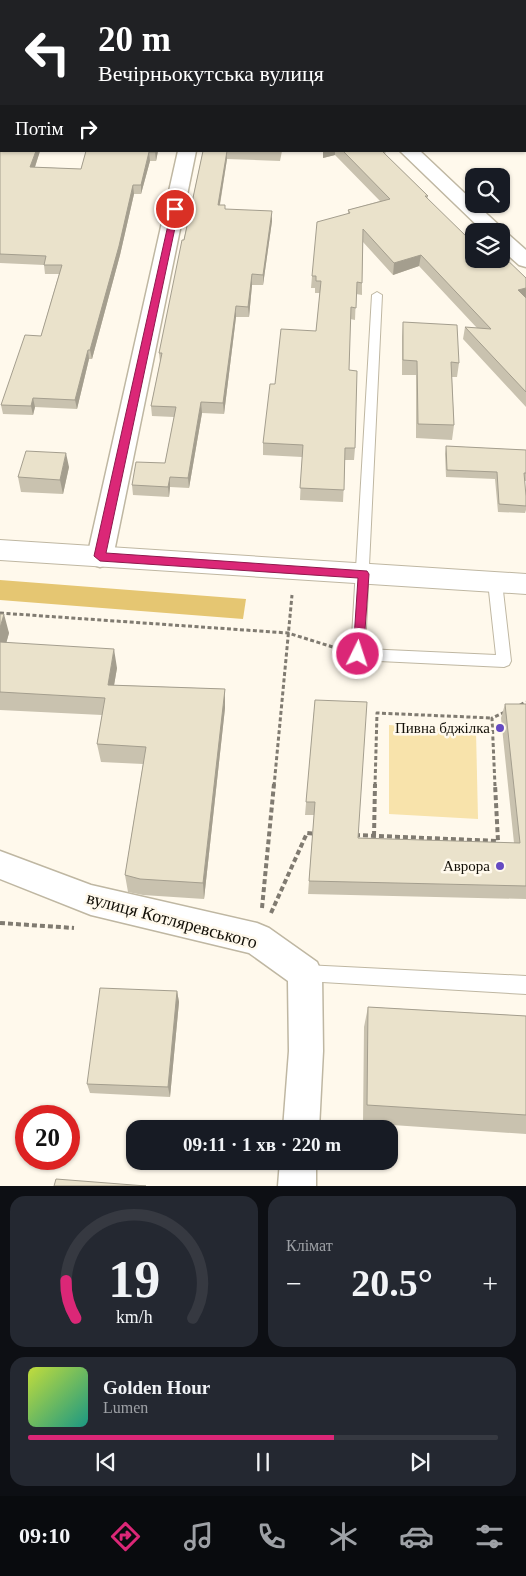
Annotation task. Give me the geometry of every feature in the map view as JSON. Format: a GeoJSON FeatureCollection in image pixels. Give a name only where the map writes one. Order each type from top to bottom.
{"type":"FeatureCollection","features":[{"type":"Feature","properties":{"kind":"street"},"geometry":{"type":"LineString","coordinates":[[100,556],[187,152]]}},
{"type":"Feature","properties":{"kind":"street"},"geometry":{"type":"LineString","coordinates":[[410,152],[486,223]]}},
{"type":"Feature","properties":{"kind":"street"},"geometry":{"type":"LineString","coordinates":[[510,246],[526,261]]}},
{"type":"Feature","properties":{"kind":"street"},"geometry":{"type":"LineString","coordinates":[[0,550],[526,584]]}},
{"type":"Feature","properties":{"kind":"street","name":"вулиця Котляревського"},"geometry":{"type":"LineString","coordinates":[[0,865],[91,900],[258,941],[305,973]]}},
{"type":"Feature","properties":{"kind":"street"},"geometry":{"type":"LineString","coordinates":[[301,1120],[306,1051],[305,973]]}},
{"type":"Feature","properties":{"kind":"street"},"geometry":{"type":"LineString","coordinates":[[296,1186],[297,1170]]}},
{"type":"Feature","properties":{"kind":"lane"},"geometry":{"type":"LineString","coordinates":[[377,295],[364,574],[358,654],[504,661],[495,582]]}},
{"type":"Feature","properties":{"kind":"lane"},"geometry":{"type":"LineString","coordinates":[[305,973],[526,985]]}},
{"type":"Feature","properties":{"kind":"path"},"geometry":{"type":"LineString","coordinates":[[258,941],[292,589]]}},
{"type":"Feature","properties":{"kind":"path"},"geometry":{"type":"LineString","coordinates":[[0,612],[288,633],[358,654]]}},
{"type":"Feature","properties":{"kind":"path"},"geometry":{"type":"LineString","coordinates":[[518,706],[526,702]]}},
{"type":"Feature","properties":{"kind":"path"},"geometry":{"type":"LineString","coordinates":[[374,836],[377,714],[492,718],[509,710]]}},
{"type":"Feature","properties":{"kind":"path"},"geometry":{"type":"LineString","coordinates":[[345,835],[498,841],[492,718]]}},
{"type":"Feature","properties":{"kind":"path"},"geometry":{"type":"LineString","coordinates":[[258,941],[307,833],[326,834]]}},
{"type":"Feature","properties":{"kind":"shaded area"},"geometry":{"type":"Polygon","coordinates":[[[0,580],[246,599],[243,619],[0,600],[0,580]]]}},
{"type":"Feature","properties":{"kind":"shaded area"},"geometry":{"type":"Polygon","coordinates":[[[389,725],[476,731],[478,819],[389,814],[389,725]]]}},
{"type":"Feature","properties":{"kind":"building"},"geometry":{"type":"Polygon","coordinates":[[[0,152],[36,152],[30,167],[81,169],[86,152],[149,152],[141,185],[133,185],[119,246],[75,400],[33,398],[31,406],[1,405],[25,335],[41,336],[62,265],[44,265],[46,256],[0,254],[0,152]]]}},
{"type":"Feature","properties":{"kind":"building"},"geometry":{"type":"Polygon","coordinates":[[[203,152],[227,152],[218,205],[225,205],[225,209],[272,211],[263,275],[252,274],[248,307],[236,306],[223,403],[201,402],[188,478],[170,477],[168,487],[132,485],[136,462],[165,463],[176,407],[151,406],[162,353],[159,353],[182,240],[184,240],[203,152]]]}},
{"type":"Feature","properties":{"kind":"building"},"geometry":{"type":"Polygon","coordinates":[[[344,152],[383,152],[465,235],[465,268],[510,268],[510,263],[526,278],[526,288],[518,290],[526,298],[526,392],[465,327],[491,329],[421,255],[394,263],[363,229],[362,283],[357,282],[356,308],[351,307],[349,370],[357,371],[355,448],[345,448],[344,490],[300,488],[303,445],[263,443],[270,384],[275,384],[281,329],[316,331],[321,281],[316,281],[316,276],[312,276],[317,222],[350,213],[348,210],[390,199],[344,152]]]}},
{"type":"Feature","properties":{"kind":"building"},"geometry":{"type":"Polygon","coordinates":[[[403,322],[457,325],[459,363],[451,362],[454,425],[418,424],[417,361],[403,360],[403,322]]]}},
{"type":"Feature","properties":{"kind":"building"},"geometry":{"type":"Polygon","coordinates":[[[446,446],[526,450],[526,473],[524,473],[526,506],[499,504],[497,472],[447,470],[446,446]]]}},
{"type":"Feature","properties":{"kind":"building"},"geometry":{"type":"Polygon","coordinates":[[[26,451],[66,453],[60,480],[18,477],[26,451]]]}},
{"type":"Feature","properties":{"kind":"building"},"geometry":{"type":"Polygon","coordinates":[[[0,614],[4,614],[0,628],[0,614]]]}},
{"type":"Feature","properties":{"kind":"building"},"geometry":{"type":"Polygon","coordinates":[[[0,642],[114,649],[108,685],[225,689],[203,883],[140,879],[125,875],[146,747],[97,744],[105,698],[0,692],[0,642]]]}},
{"type":"Feature","properties":{"kind":"building"},"geometry":{"type":"Polygon","coordinates":[[[315,700],[367,702],[358,838],[520,843],[505,704],[526,704],[526,886],[309,881],[315,802],[306,802],[315,700]]]}},
{"type":"Feature","properties":{"kind":"building"},"geometry":{"type":"Polygon","coordinates":[[[100,988],[177,991],[168,1087],[87,1084],[100,988]]]}},
{"type":"Feature","properties":{"kind":"building"},"geometry":{"type":"Polygon","coordinates":[[[368,1007],[526,1016],[526,1115],[367,1105],[368,1007]]]}},
{"type":"Feature","properties":{"kind":"building"},"geometry":{"type":"Polygon","coordinates":[[[56,1179],[146,1186],[54,1186],[56,1179]]]}},
{"type":"Feature","properties":{"kind":"place","name":"Пивна бджілка"},"geometry":{"type":"Point","coordinates":[500,728]}},
{"type":"Feature","properties":{"kind":"place","name":"Аврора"},"geometry":{"type":"Point","coordinates":[500,866]}},
{"type":"Feature","properties":{"kind":"route"},"geometry":{"type":"LineString","coordinates":[[175,209],[100,556],[364,574],[358,654]]}}]}
